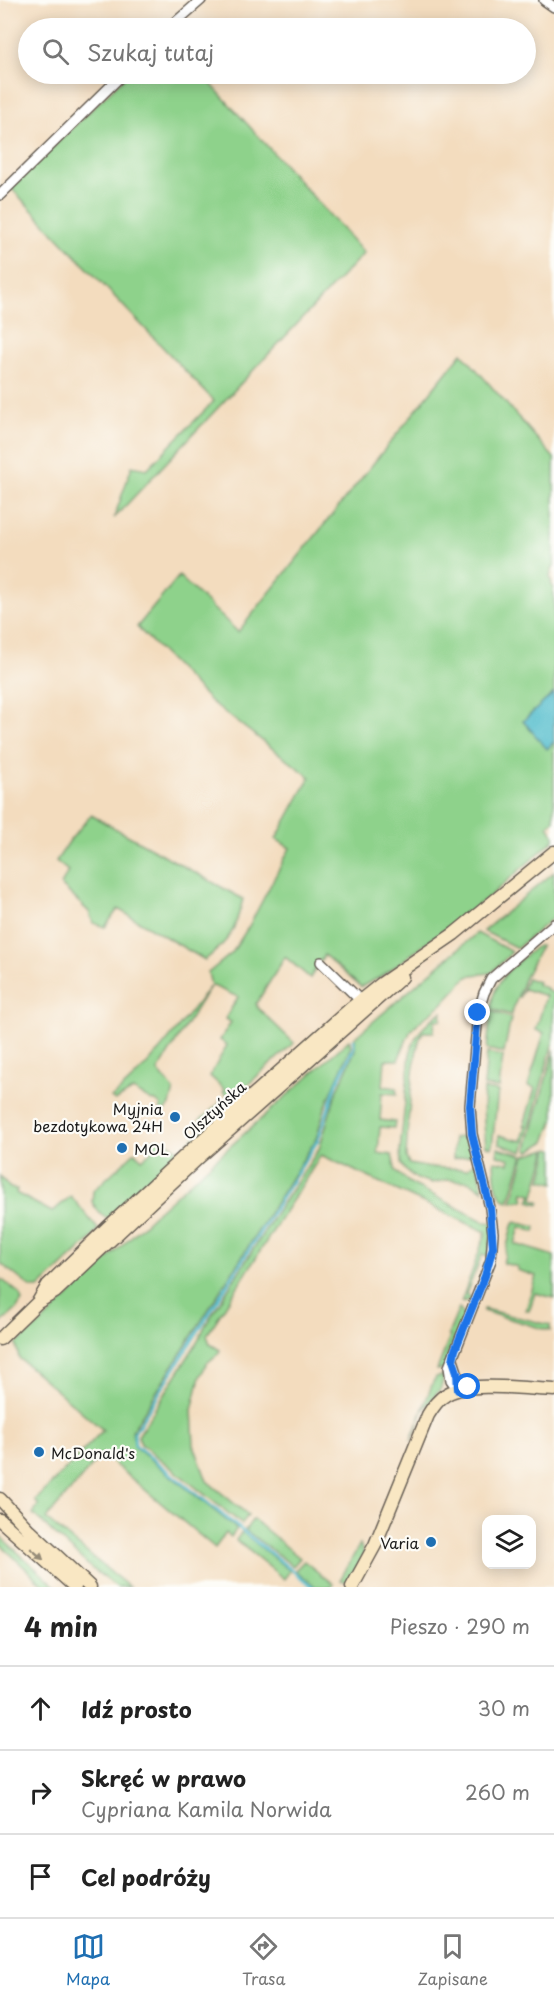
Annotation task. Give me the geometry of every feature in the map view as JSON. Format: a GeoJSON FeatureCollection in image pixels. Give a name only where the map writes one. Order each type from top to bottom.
{"type":"FeatureCollection","features":[{"type":"Feature","properties":{"kind":"main road","name":"Olsztyńska"},"geometry":{"type":"LineString","coordinates":[[0,1339],[38,1302],[55,1292],[364,1004],[554,852]]}},
{"type":"Feature","properties":{"kind":"main road"},"geometry":{"type":"LineString","coordinates":[[352,1587],[375,1545],[428,1415],[437,1402],[447,1394],[468,1387],[554,1390]]}},
{"type":"Feature","properties":{"kind":"main road"},"geometry":{"type":"LineString","coordinates":[[0,1499],[29,1530],[90,1587]]}},
{"type":"Feature","properties":{"kind":"main road"},"geometry":{"type":"LineString","coordinates":[[0,1520],[75,1587]]}},
{"type":"Feature","properties":{"kind":"street"},"geometry":{"type":"LineString","coordinates":[[180,18],[201,0]]}},
{"type":"Feature","properties":{"kind":"street"},"geometry":{"type":"LineString","coordinates":[[544,0],[554,7]]}},
{"type":"Feature","properties":{"kind":"street"},"geometry":{"type":"LineString","coordinates":[[0,195],[113,84]]}},
{"type":"Feature","properties":{"kind":"street"},"geometry":{"type":"LineString","coordinates":[[458,1390],[457,1372],[453,1360],[461,1333],[491,1260],[493,1247],[490,1208],[472,1134],[470,1106],[478,1013],[491,979],[554,924]]}},
{"type":"Feature","properties":{"kind":"street"},"geometry":{"type":"LineString","coordinates":[[321,962],[364,1004]]}},
{"type":"Feature","properties":{"kind":"green space"},"geometry":{"type":"Polygon","coordinates":[[[118,84],[211,84],[364,253],[114,518],[132,466],[147,469],[214,401],[11,188],[118,84]]]}},
{"type":"Feature","properties":{"kind":"green space"},"geometry":{"type":"Polygon","coordinates":[[[462,353],[554,458],[554,565],[550,576],[554,595],[554,693],[523,721],[548,748],[554,742],[554,820],[548,826],[554,834],[554,840],[490,896],[382,976],[361,987],[324,955],[310,978],[285,957],[256,1004],[294,1043],[231,1100],[223,1092],[225,1090],[210,1076],[227,1045],[220,1040],[231,1022],[225,1019],[238,997],[211,985],[208,973],[232,953],[249,926],[290,848],[276,839],[310,777],[211,702],[137,627],[179,576],[238,632],[462,353]]]}},
{"type":"Feature","properties":{"kind":"green space"},"geometry":{"type":"Polygon","coordinates":[[[91,815],[243,899],[231,934],[221,946],[205,960],[118,909],[105,927],[93,923],[89,912],[61,885],[68,871],[56,861],[91,815]]]}},
{"type":"Feature","properties":{"kind":"green space"},"geometry":{"type":"Polygon","coordinates":[[[554,872],[554,917],[517,948],[483,931],[554,872]]]}},
{"type":"Feature","properties":{"kind":"green space"},"geometry":{"type":"Polygon","coordinates":[[[477,933],[512,952],[491,973],[466,978],[441,1005],[410,1032],[398,1060],[385,1060],[383,1086],[396,1088],[397,1094],[382,1093],[380,1120],[395,1122],[394,1128],[380,1127],[378,1153],[392,1155],[396,1172],[410,1183],[485,1222],[494,1223],[488,1257],[482,1255],[466,1294],[472,1298],[461,1302],[486,1232],[321,1155],[207,1335],[210,1344],[220,1350],[207,1363],[200,1377],[192,1410],[194,1445],[207,1481],[248,1515],[242,1524],[141,1444],[138,1436],[276,1213],[319,1149],[335,1096],[355,1050],[355,1037],[477,933]]]}},
{"type":"Feature","properties":{"kind":"green space"},"geometry":{"type":"Polygon","coordinates":[[[537,946],[541,946],[524,979],[511,1015],[491,1009],[492,999],[500,981],[513,966],[537,946]]]}},
{"type":"Feature","properties":{"kind":"green space"},"geometry":{"type":"Polygon","coordinates":[[[527,978],[538,982],[537,985],[554,993],[553,1042],[523,1152],[499,1144],[499,1135],[522,1141],[526,1125],[524,1125],[535,1088],[528,1086],[544,1033],[536,1030],[546,996],[524,989],[519,998],[527,978]]]}},
{"type":"Feature","properties":{"kind":"green space"},"geometry":{"type":"Polygon","coordinates":[[[211,985],[158,1071],[174,1090],[170,1105],[163,1112],[160,1109],[161,1105],[133,1090],[115,1101],[111,1098],[152,1059],[211,985]]]}},
{"type":"Feature","properties":{"kind":"green space"},"geometry":{"type":"Polygon","coordinates":[[[491,1011],[511,1018],[504,1053],[487,1049],[491,1011]]]}},
{"type":"Feature","properties":{"kind":"green space"},"geometry":{"type":"Polygon","coordinates":[[[442,1012],[441,1020],[435,1020],[434,1032],[423,1032],[419,1041],[411,1092],[406,1157],[409,1164],[426,1167],[467,1169],[476,1161],[483,1190],[468,1181],[446,1180],[433,1183],[417,1179],[401,1164],[400,1151],[410,1054],[421,1030],[442,1012]]]}},
{"type":"Feature","properties":{"kind":"green space"},"geometry":{"type":"Polygon","coordinates":[[[349,1040],[351,1046],[325,1108],[316,1139],[132,1431],[135,1447],[237,1529],[231,1537],[226,1533],[215,1548],[102,1454],[46,1519],[129,1587],[117,1587],[91,1568],[33,1514],[39,1505],[35,1501],[103,1430],[19,1358],[16,1344],[158,1211],[349,1040]]]}},
{"type":"Feature","properties":{"kind":"green space"},"geometry":{"type":"Polygon","coordinates":[[[554,1049],[554,1118],[545,1142],[530,1151],[527,1149],[554,1049]]]}},
{"type":"Feature","properties":{"kind":"green space"},"geometry":{"type":"Polygon","coordinates":[[[487,1053],[503,1056],[499,1088],[484,1086],[487,1053]]]}},
{"type":"Feature","properties":{"kind":"green space"},"geometry":{"type":"Polygon","coordinates":[[[484,1089],[498,1091],[492,1147],[486,1146],[484,1089]]]}},
{"type":"Feature","properties":{"kind":"green space"},"geometry":{"type":"Polygon","coordinates":[[[219,1101],[225,1106],[217,1124],[206,1134],[188,1143],[205,1127],[199,1121],[220,1103],[219,1101]]]}},
{"type":"Feature","properties":{"kind":"green space"},"geometry":{"type":"Polygon","coordinates":[[[467,1136],[468,1139],[475,1141],[477,1154],[453,1159],[454,1138],[467,1136]]]}},
{"type":"Feature","properties":{"kind":"green space"},"geometry":{"type":"Polygon","coordinates":[[[154,1139],[170,1144],[183,1155],[109,1218],[104,1216],[92,1202],[93,1191],[135,1152],[142,1159],[152,1151],[146,1143],[154,1139]]]}},
{"type":"Feature","properties":{"kind":"green space"},"geometry":{"type":"Polygon","coordinates":[[[498,1148],[523,1155],[509,1202],[498,1191],[494,1161],[509,1163],[510,1159],[497,1155],[498,1148]]]}},
{"type":"Feature","properties":{"kind":"green space"},"geometry":{"type":"Polygon","coordinates":[[[549,1148],[554,1149],[554,1183],[541,1180],[549,1148]]]}},
{"type":"Feature","properties":{"kind":"green space"},"geometry":{"type":"Polygon","coordinates":[[[547,1149],[533,1199],[540,1202],[539,1204],[529,1201],[532,1194],[523,1192],[524,1200],[512,1202],[525,1155],[547,1149]]]}},
{"type":"Feature","properties":{"kind":"green space"},"geometry":{"type":"Polygon","coordinates":[[[0,1176],[10,1188],[17,1189],[16,1193],[52,1212],[71,1196],[98,1229],[93,1237],[39,1288],[32,1288],[0,1263],[0,1176]]]}},
{"type":"Feature","properties":{"kind":"green space"},"geometry":{"type":"Polygon","coordinates":[[[515,1222],[536,1227],[535,1232],[520,1227],[515,1244],[554,1256],[554,1298],[535,1293],[529,1311],[526,1310],[536,1276],[503,1263],[515,1222]]]}},
{"type":"Feature","properties":{"kind":"green space"},"geometry":{"type":"Polygon","coordinates":[[[0,1278],[20,1294],[22,1301],[16,1310],[0,1324],[0,1278]]]}},
{"type":"Feature","properties":{"kind":"green space"},"geometry":{"type":"Polygon","coordinates":[[[459,1308],[464,1316],[448,1354],[445,1370],[437,1370],[450,1336],[448,1335],[459,1308]]]}},
{"type":"Feature","properties":{"kind":"green space"},"geometry":{"type":"Polygon","coordinates":[[[484,1309],[550,1325],[550,1331],[483,1311],[484,1309]]]}},
{"type":"Feature","properties":{"kind":"green space"},"geometry":{"type":"Polygon","coordinates":[[[444,1376],[441,1388],[423,1410],[411,1440],[433,1382],[436,1377],[444,1376]]]}},
{"type":"Feature","properties":{"kind":"green space"},"geometry":{"type":"Polygon","coordinates":[[[253,1519],[300,1558],[293,1566],[245,1530],[253,1519]]]}},
{"type":"Feature","properties":{"kind":"green space"},"geometry":{"type":"Polygon","coordinates":[[[242,1532],[290,1571],[284,1579],[236,1540],[242,1532]]]}},
{"type":"Feature","properties":{"kind":"green space"},"geometry":{"type":"Polygon","coordinates":[[[0,1536],[56,1587],[45,1587],[0,1544],[0,1536]]]}},
{"type":"Feature","properties":{"kind":"green space"},"geometry":{"type":"Polygon","coordinates":[[[360,1544],[364,1554],[348,1582],[340,1580],[360,1544]]]}},
{"type":"Feature","properties":{"kind":"green space"},"geometry":{"type":"Polygon","coordinates":[[[304,1561],[333,1584],[332,1587],[316,1587],[295,1570],[304,1561]]]}},
{"type":"Feature","properties":{"kind":"water"},"geometry":{"type":"Polygon","coordinates":[[[554,693],[554,742],[547,749],[523,721],[554,693]]]}},
{"type":"Feature","properties":{"kind":"waterway"},"geometry":{"type":"LineString","coordinates":[[313,1587],[135,1445],[134,1433],[318,1140],[337,1083],[354,1047],[354,1040]]}},
{"type":"Feature","properties":{"kind":"place","name":"Myjnia bezdotykowa 24H"},"geometry":{"type":"Point","coordinates":[175,1117]}},
{"type":"Feature","properties":{"kind":"place","name":"MOL"},"geometry":{"type":"Point","coordinates":[122,1148]}},
{"type":"Feature","properties":{"kind":"place","name":"McDonald's"},"geometry":{"type":"Point","coordinates":[39,1452]}},
{"type":"Feature","properties":{"kind":"place","name":"Varia"},"geometry":{"type":"Point","coordinates":[431,1542]}},
{"type":"Feature","properties":{"kind":"route"},"geometry":{"type":"LineString","coordinates":[[468,1387],[458,1390],[457,1372],[453,1360],[461,1333],[491,1260],[493,1247],[490,1208],[477,1160],[470,1106],[478,1013]]}}]}
